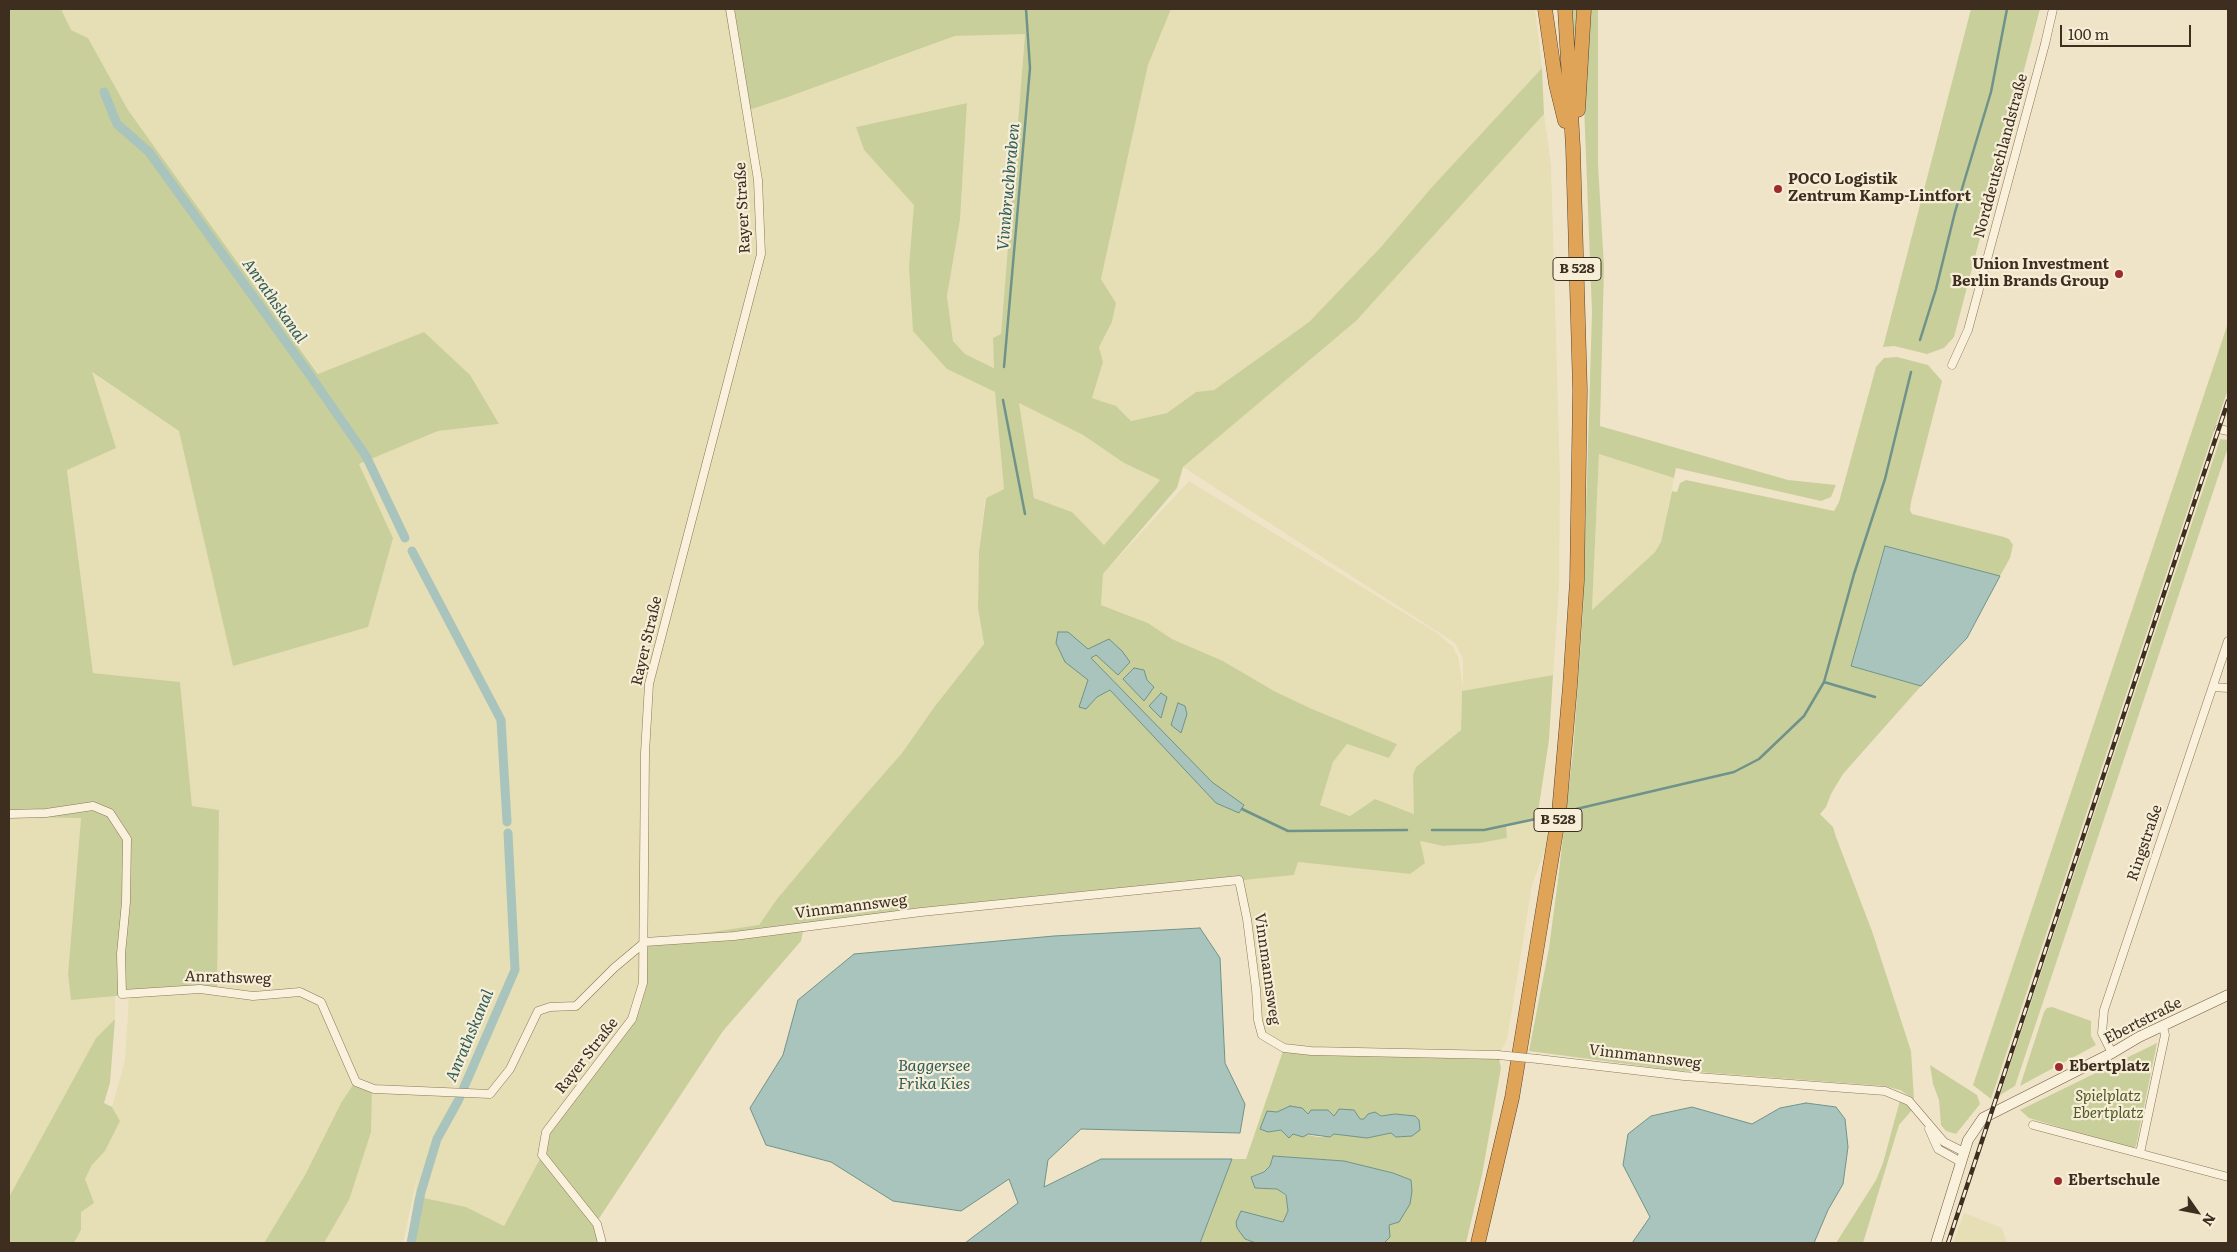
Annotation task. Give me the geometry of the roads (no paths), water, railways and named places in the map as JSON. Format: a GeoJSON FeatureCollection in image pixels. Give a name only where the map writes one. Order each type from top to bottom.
{"type":"FeatureCollection","features":[{"type":"Feature","properties":{"kind":"highway"},"geometry":{"type":"LineString","coordinates":[[1545,9],[1556,84],[1573,148]]}},
{"type":"Feature","properties":{"kind":"highway","name":"B 528"},"geometry":{"type":"LineString","coordinates":[[1478,1243],[1512,1098],[1562,788],[1576,581],[1580,390],[1573,148],[1564,9]]}},
{"type":"Feature","properties":{"kind":"highway"},"geometry":{"type":"LineString","coordinates":[[1573,148],[1578,114],[1584,9]]}},
{"type":"Feature","properties":{"kind":"street","name":"Rayer Straße"},"geometry":{"type":"LineString","coordinates":[[602,1243],[597,1224],[542,1155],[546,1132],[632,1020],[643,983],[645,942],[645,753],[649,684],[761,254],[758,180],[730,9]]}},
{"type":"Feature","properties":{"kind":"street","name":"Norddeutschlandstraße"},"geometry":{"type":"LineString","coordinates":[[1952,365],[1968,330],[2046,44],[2053,9]]}},
{"type":"Feature","properties":{"kind":"street"},"geometry":{"type":"LineString","coordinates":[[2219,429],[2228,431]]}},
{"type":"Feature","properties":{"kind":"street","name":"Ringstraße"},"geometry":{"type":"LineString","coordinates":[[2112,1053],[2102,1033],[2104,1010],[2228,641]]}},
{"type":"Feature","properties":{"kind":"street"},"geometry":{"type":"LineString","coordinates":[[2213,686],[2228,688]]}},
{"type":"Feature","properties":{"kind":"street","name":"Anrathsweg"},"geometry":{"type":"LineString","coordinates":[[9,814],[93,806],[110,813],[127,839],[126,902],[121,954],[122,994],[200,989],[253,996],[300,992],[321,1002],[356,1082],[374,1089],[490,1094],[510,1069],[538,1011],[550,1007],[576,1006],[614,968],[645,942]]}},
{"type":"Feature","properties":{"kind":"street","name":"Vinnmannsweg"},"geometry":{"type":"LineString","coordinates":[[645,942],[734,936],[921,912],[1239,880],[1247,919],[1258,1020],[1262,1035],[1284,1048],[1311,1051],[1498,1055],[1538,1058],[1684,1076],[1885,1091],[1909,1101],[1928,1124],[1938,1149],[1963,1157]]}},
{"type":"Feature","properties":{"kind":"street","name":"Ebertstraße"},"geometry":{"type":"LineString","coordinates":[[1936,1243],[1963,1157],[1975,1127],[1991,1113],[2112,1053],[2139,1037],[2228,995]]}},
{"type":"Feature","properties":{"kind":"street"},"geometry":{"type":"LineString","coordinates":[[2140,1153],[2165,1035],[2163,1027]]}},
{"type":"Feature","properties":{"kind":"street"},"geometry":{"type":"LineString","coordinates":[[2032,1125],[2228,1177]]}},
{"type":"Feature","properties":{"kind":"water"},"geometry":{"type":"Polygon","coordinates":[[[1885,546],[2000,576],[1967,638],[1921,686],[1851,666],[1885,546]]]}},
{"type":"Feature","properties":{"kind":"water"},"geometry":{"type":"Polygon","coordinates":[[[1058,632],[1068,632],[1088,649],[1109,639],[1122,651],[1130,662],[1118,675],[1096,655],[1091,658],[1212,782],[1244,805],[1239,813],[1216,803],[1110,690],[1097,697],[1086,709],[1079,707],[1088,680],[1065,662],[1056,643],[1058,632]]]}},
{"type":"Feature","properties":{"kind":"water"},"geometry":{"type":"Polygon","coordinates":[[[1134,668],[1144,670],[1147,680],[1154,687],[1144,701],[1123,679],[1134,668]]]}},
{"type":"Feature","properties":{"kind":"water"},"geometry":{"type":"Polygon","coordinates":[[[1161,693],[1167,697],[1161,718],[1149,706],[1161,693]]]}},
{"type":"Feature","properties":{"kind":"water"},"geometry":{"type":"Polygon","coordinates":[[[1178,703],[1185,706],[1187,714],[1181,733],[1171,725],[1178,703]]]}},
{"type":"Feature","properties":{"kind":"water","name":"Baggersee Frika Kies"},"geometry":{"type":"Polygon","coordinates":[[[1200,928],[1220,958],[1225,1063],[1245,1104],[1240,1133],[1081,1129],[1048,1160],[1044,1187],[1101,1159],[1232,1159],[1200,1243],[965,1243],[1018,1203],[1009,1179],[961,1211],[893,1201],[831,1162],[766,1145],[750,1108],[783,1055],[798,1000],[854,954],[1054,936],[1200,928]]]}},
{"type":"Feature","properties":{"kind":"water"},"geometry":{"type":"Polygon","coordinates":[[[1806,1103],[1836,1107],[1845,1119],[1848,1147],[1843,1184],[1828,1210],[1814,1243],[1632,1243],[1650,1217],[1623,1165],[1628,1134],[1651,1116],[1692,1107],[1752,1124],[1780,1108],[1806,1103]]]}},
{"type":"Feature","properties":{"kind":"water"},"geometry":{"type":"Polygon","coordinates":[[[1290,1106],[1302,1108],[1308,1114],[1311,1110],[1328,1110],[1334,1116],[1339,1109],[1354,1110],[1360,1119],[1364,1119],[1368,1114],[1375,1112],[1381,1116],[1395,1114],[1415,1116],[1419,1120],[1420,1130],[1412,1136],[1396,1137],[1391,1133],[1367,1138],[1334,1134],[1330,1137],[1308,1134],[1303,1137],[1293,1134],[1289,1138],[1281,1130],[1268,1132],[1260,1129],[1267,1111],[1277,1112],[1290,1106]]]}},
{"type":"Feature","properties":{"kind":"water"},"geometry":{"type":"Polygon","coordinates":[[[1273,1156],[1344,1161],[1393,1173],[1411,1180],[1410,1204],[1399,1222],[1389,1225],[1390,1237],[1384,1243],[1256,1243],[1245,1239],[1237,1228],[1236,1222],[1241,1211],[1283,1222],[1288,1211],[1286,1195],[1277,1189],[1255,1188],[1251,1177],[1264,1172],[1270,1166],[1273,1156]]]}},
{"type":"Feature","properties":{"kind":"waterway","name":"Vinnbruchbraben"},"geometry":{"type":"LineString","coordinates":[[1004,367],[1030,68],[1026,9]]}},
{"type":"Feature","properties":{"kind":"waterway"},"geometry":{"type":"LineString","coordinates":[[1920,340],[1936,289],[1955,212],[1991,92],[2007,9]]}},
{"type":"Feature","properties":{"kind":"waterway","name":"Anrathskanal"},"geometry":{"type":"LineString","coordinates":[[104,92],[117,124],[149,152],[366,456],[405,538]]}},
{"type":"Feature","properties":{"kind":"waterway"},"geometry":{"type":"LineString","coordinates":[[1572,810],[1734,772],[1759,759],[1804,716],[1824,682],[1854,574],[1885,479],[1911,372]]}},
{"type":"Feature","properties":{"kind":"waterway","name":"Vinnbruchbraben"},"geometry":{"type":"LineString","coordinates":[[1003,400],[1025,514]]}},
{"type":"Feature","properties":{"kind":"waterway","name":"Anrathskanal"},"geometry":{"type":"LineString","coordinates":[[412,551],[501,720],[507,822]]}},
{"type":"Feature","properties":{"kind":"waterway"},"geometry":{"type":"LineString","coordinates":[[1824,682],[1875,697]]}},
{"type":"Feature","properties":{"kind":"waterway"},"geometry":{"type":"LineString","coordinates":[[1242,809],[1288,831],[1407,830]]}},
{"type":"Feature","properties":{"kind":"waterway"},"geometry":{"type":"LineString","coordinates":[[1432,830],[1484,830],[1545,817]]}},
{"type":"Feature","properties":{"kind":"waterway","name":"Anrathskanal"},"geometry":{"type":"LineString","coordinates":[[411,1243],[421,1192],[437,1139],[458,1101],[515,970],[508,833]]}},
{"type":"Feature","properties":{"kind":"railway"},"geometry":{"type":"LineString","coordinates":[[1948,1243],[2228,401]]}},
{"type":"Feature","properties":{"kind":"place","name":"POCO Logistik Zentrum Kamp-Lintfort"},"geometry":{"type":"Point","coordinates":[1778,189]}},
{"type":"Feature","properties":{"kind":"place","name":"Union Investment Berlin Brands Group"},"geometry":{"type":"Point","coordinates":[2119,274]}},
{"type":"Feature","properties":{"kind":"place","name":"Ebertplatz"},"geometry":{"type":"Point","coordinates":[2059,1067]}},
{"type":"Feature","properties":{"kind":"place","name":"Ebertschule"},"geometry":{"type":"Point","coordinates":[2058,1181]}},
{"type":"Feature","properties":{"kind":"park label","name":"Spielplatz Ebertplatz"},"geometry":{"type":"Point","coordinates":[2108,1106]}}]}
